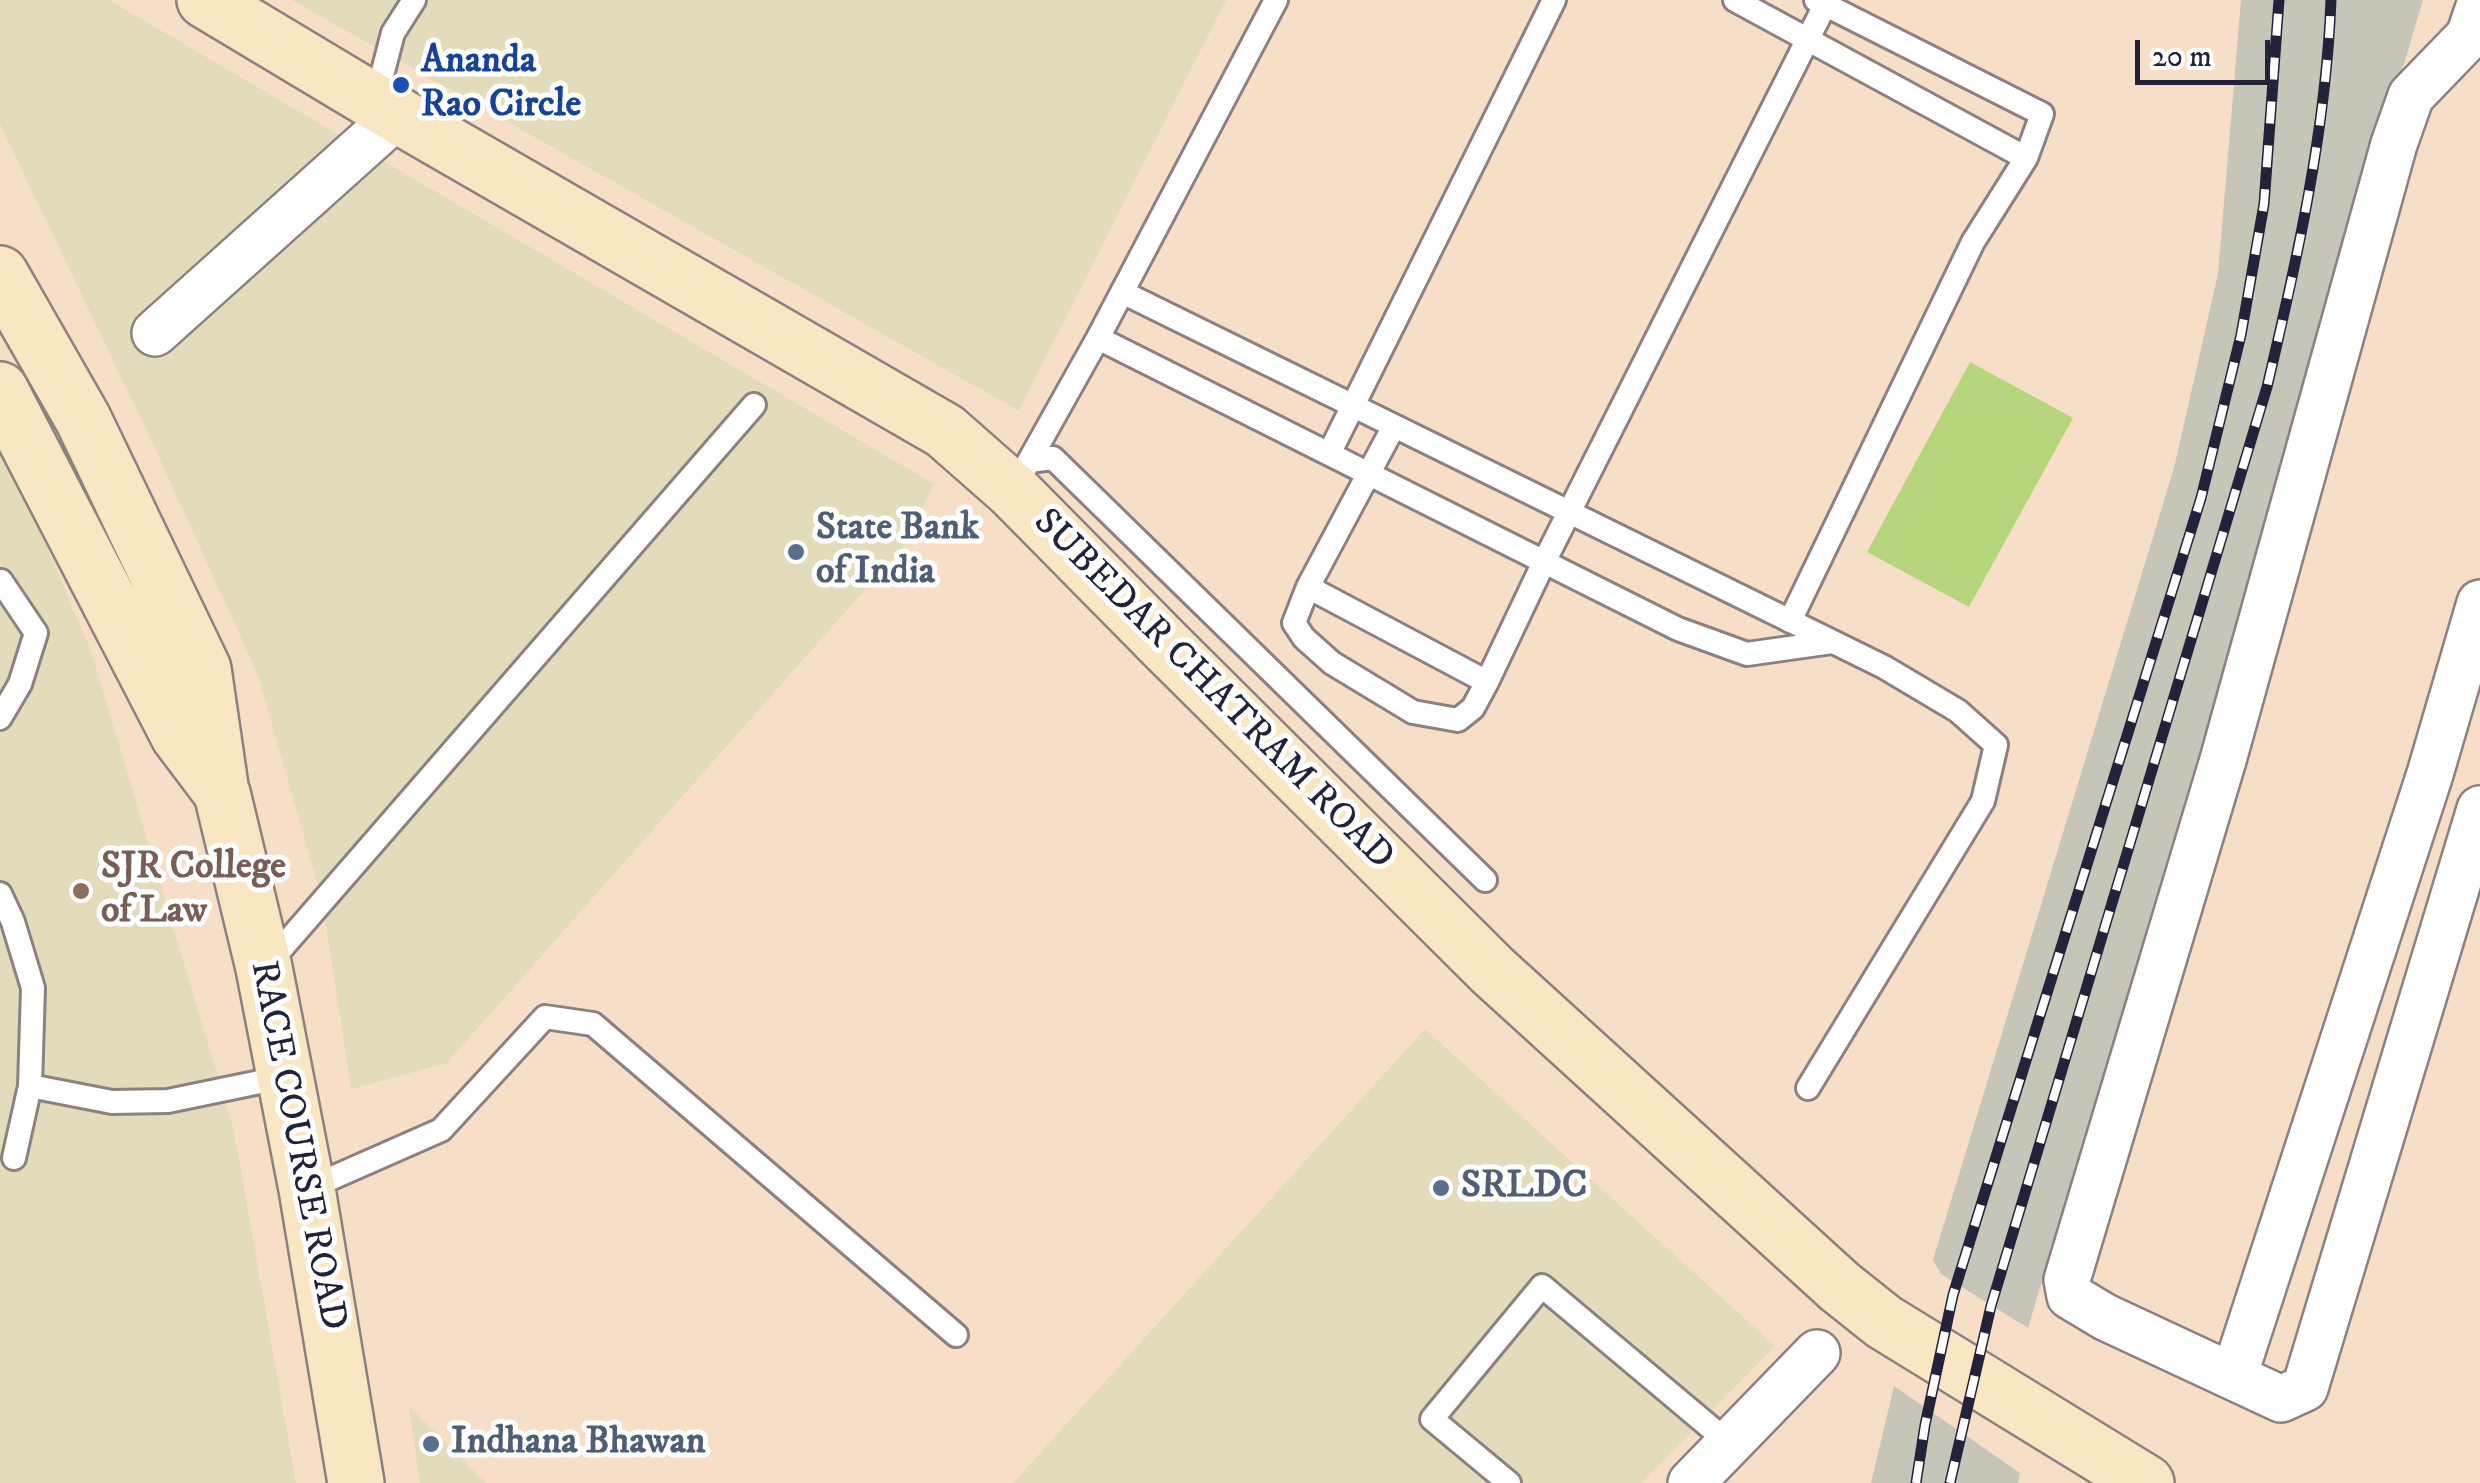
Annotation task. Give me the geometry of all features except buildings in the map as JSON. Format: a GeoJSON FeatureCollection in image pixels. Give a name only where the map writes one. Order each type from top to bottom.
{"type":"FeatureCollection","features":[{"type":"Feature","properties":{"kind":"main road","name":"SUBEDAR CHATRAM ROAD"},"geometry":{"type":"LineString","coordinates":[[204,0],[1021,475],[1149,630],[1493,971],[1840,1287],[1884,1322],[2146,1483]]}},
{"type":"Feature","properties":{"kind":"main road"},"geometry":{"type":"LineString","coordinates":[[0,274],[83,420],[202,668],[222,794]]}},
{"type":"Feature","properties":{"kind":"main road","name":"RACE COURSE ROAD"},"geometry":{"type":"LineString","coordinates":[[0,390],[179,736],[222,794],[264,968],[307,1189],[356,1483]]}},
{"type":"Feature","properties":{"kind":"street"},"geometry":{"type":"LineString","coordinates":[[2480,4],[2469,36],[2411,96],[2394,144],[2222,760],[2066,1280],[2070,1296],[2105,1317],[2281,1399],[2305,1388],[2480,810]]}},
{"type":"Feature","properties":{"kind":"street"},"geometry":{"type":"LineString","coordinates":[[155,333],[387,108]]}},
{"type":"Feature","properties":{"kind":"street"},"geometry":{"type":"LineString","coordinates":[[2234,1376],[2430,774],[2480,604]]}},
{"type":"Feature","properties":{"kind":"street"},"geometry":{"type":"LineString","coordinates":[[1691,1483],[1817,1352]]}},
{"type":"Feature","properties":{"kind":"lane"},"geometry":{"type":"LineString","coordinates":[[387,108],[393,33],[414,0]]}},
{"type":"Feature","properties":{"kind":"lane"},"geometry":{"type":"LineString","coordinates":[[1021,475],[1098,338],[1276,0]]}},
{"type":"Feature","properties":{"kind":"lane"},"geometry":{"type":"LineString","coordinates":[[1329,454],[1554,0]]}},
{"type":"Feature","properties":{"kind":"lane"},"geometry":{"type":"LineString","coordinates":[[1735,0],[2026,158]]}},
{"type":"Feature","properties":{"kind":"lane"},"geometry":{"type":"LineString","coordinates":[[1394,426],[1308,587],[1294,623],[1304,638],[1332,663],[1413,712],[1458,720],[1473,708],[1487,682],[1807,39],[1820,2],[2042,114],[2026,158],[1972,242],[1790,620]]}},
{"type":"Feature","properties":{"kind":"lane"},"geometry":{"type":"LineString","coordinates":[[1122,292],[1884,667],[1958,711],[1996,745],[1983,801],[1808,1088]]}},
{"type":"Feature","properties":{"kind":"lane"},"geometry":{"type":"LineString","coordinates":[[1098,338],[1678,629],[1748,654],[1832,642]]}},
{"type":"Feature","properties":{"kind":"lane"},"geometry":{"type":"LineString","coordinates":[[264,968],[754,405]]}},
{"type":"Feature","properties":{"kind":"lane"},"geometry":{"type":"LineString","coordinates":[[1021,475],[1053,458],[1485,880]]}},
{"type":"Feature","properties":{"kind":"lane"},"geometry":{"type":"LineString","coordinates":[[0,718],[20,684],[36,633],[1,581]]}},
{"type":"Feature","properties":{"kind":"lane"},"geometry":{"type":"LineString","coordinates":[[1308,587],[1487,682]]}},
{"type":"Feature","properties":{"kind":"lane"},"geometry":{"type":"LineString","coordinates":[[0,894],[33,988],[30,1086],[14,1158]]}},
{"type":"Feature","properties":{"kind":"lane"},"geometry":{"type":"LineString","coordinates":[[307,1189],[441,1130],[545,1017],[594,1024],[956,1335]]}},
{"type":"Feature","properties":{"kind":"lane"},"geometry":{"type":"LineString","coordinates":[[30,1086],[112,1102],[149,1101],[284,1077]]}},
{"type":"Feature","properties":{"kind":"lane"},"geometry":{"type":"LineString","coordinates":[[1509,1483],[1432,1419],[1542,1286],[1729,1443]]}},
{"type":"Feature","properties":{"kind":"shaded area"},"geometry":{"type":"Polygon","coordinates":[[[0,0],[109,0],[934,484],[907,542],[447,1063],[351,1089],[322,899],[258,675],[0,124],[0,0]]]}},
{"type":"Feature","properties":{"kind":"shaded area"},"geometry":{"type":"Polygon","coordinates":[[[292,0],[1226,0],[1019,411],[292,0]]]}},
{"type":"Feature","properties":{"kind":"shaded area"},"geometry":{"type":"Polygon","coordinates":[[[2241,0],[2423,0],[2028,1328],[1941,1274],[1933,1260],[2174,468],[2218,274],[2241,0]]]}},
{"type":"Feature","properties":{"kind":"shaded area","name":"SJR College of Law"},"geometry":{"type":"Polygon","coordinates":[[[0,435],[91,651],[234,1131],[296,1483],[0,1483],[0,435]]]}},
{"type":"Feature","properties":{"kind":"shaded area","name":"SRLDC"},"geometry":{"type":"Polygon","coordinates":[[[1425,1029],[1775,1346],[1642,1483],[1013,1483],[1425,1029]]]}},
{"type":"Feature","properties":{"kind":"shaded area"},"geometry":{"type":"Polygon","coordinates":[[[1894,1386],[2020,1473],[2018,1483],[1871,1483],[1894,1386]]]}},
{"type":"Feature","properties":{"kind":"shaded area","name":"Indhana Bhawan"},"geometry":{"type":"Polygon","coordinates":[[[409,1406],[486,1483],[420,1483],[409,1406]]]}},
{"type":"Feature","properties":{"kind":"green space"},"geometry":{"type":"Polygon","coordinates":[[[1970,362],[2073,418],[1969,607],[1867,552],[1970,362]]]}},
{"type":"Feature","properties":{"kind":"railway"},"geometry":{"type":"LineString","coordinates":[[1916,1483],[1953,1295],[2201,498],[2241,335],[2264,204],[2279,0]]}},
{"type":"Feature","properties":{"kind":"railway"},"geometry":{"type":"LineString","coordinates":[[1950,1483],[1991,1306],[2267,387],[2316,147],[2331,0]]}},
{"type":"Feature","properties":{"kind":"place","name":"Ananda Rao Circle"},"geometry":{"type":"Point","coordinates":[401,85]}},
{"type":"Feature","properties":{"kind":"place","name":"State Bank of India"},"geometry":{"type":"Point","coordinates":[796,552]}},
{"type":"Feature","properties":{"kind":"place","name":"SJR College of Law"},"geometry":{"type":"Point","coordinates":[81,891]}},
{"type":"Feature","properties":{"kind":"place","name":"SRLDC"},"geometry":{"type":"Point","coordinates":[1441,1188]}},
{"type":"Feature","properties":{"kind":"place","name":"Indhana Bhawan"},"geometry":{"type":"Point","coordinates":[431,1444]}}]}
